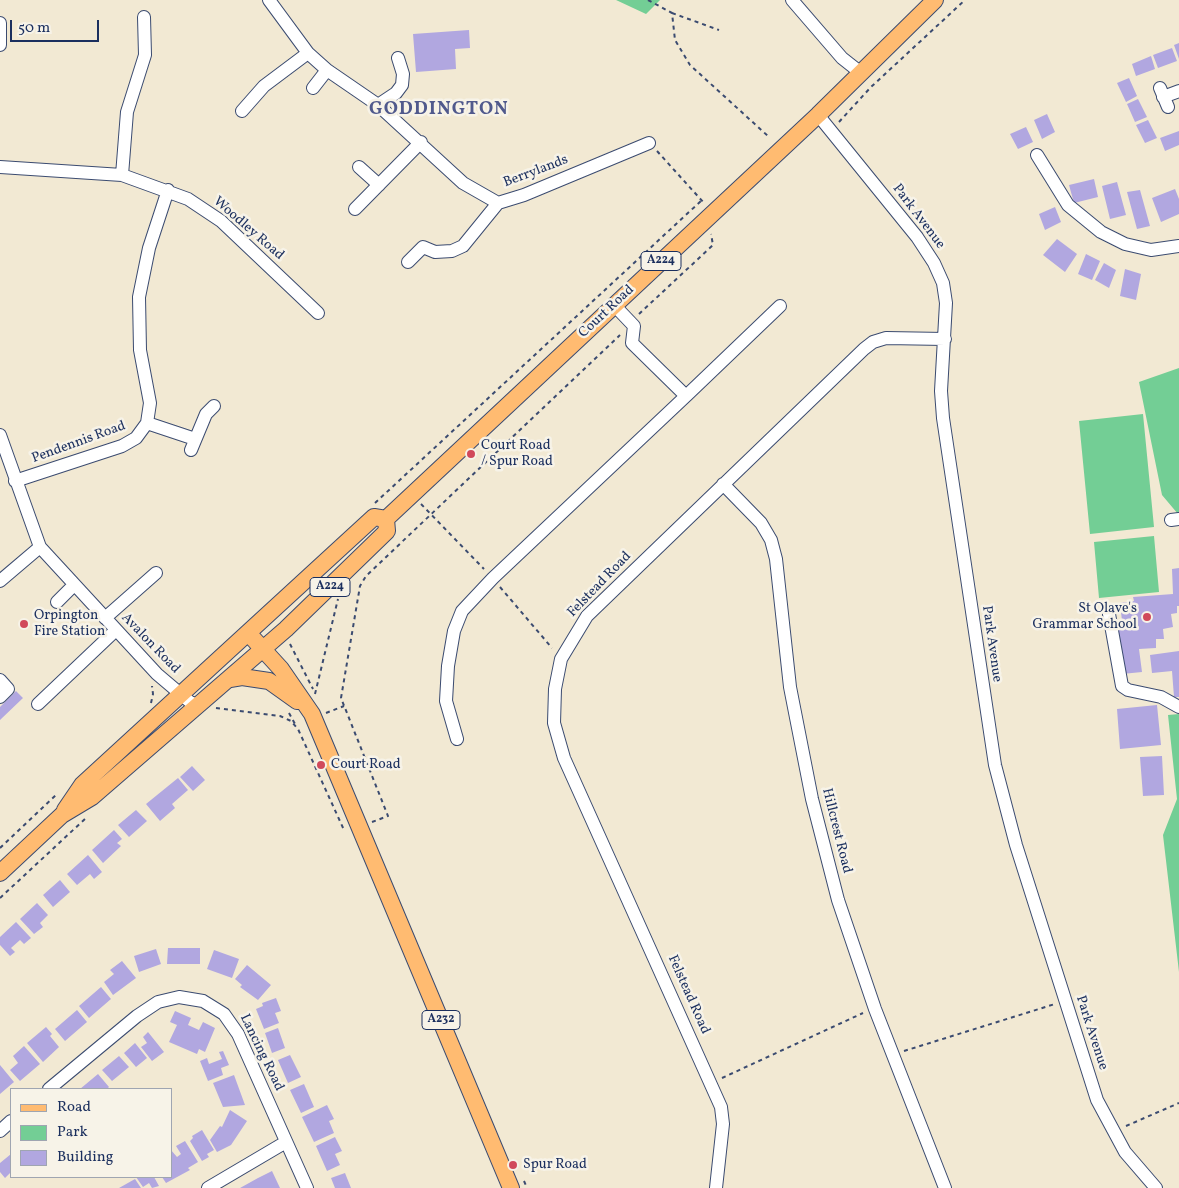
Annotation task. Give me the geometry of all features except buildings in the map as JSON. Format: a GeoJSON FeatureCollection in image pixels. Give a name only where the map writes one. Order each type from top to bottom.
{"type":"FeatureCollection","features":[{"type":"Feature","properties":{"kind":"main road","name":"Court Road"},"geometry":{"type":"LineString","coordinates":[[386,519],[614,305],[707,206],[818,115],[935,0]]}},
{"type":"Feature","properties":{"kind":"main road","name":"Court Road"},"geometry":{"type":"LineString","coordinates":[[62,816],[82,785],[249,634],[374,517],[386,519]]}},
{"type":"Feature","properties":{"kind":"main road","name":"Court Road"},"geometry":{"type":"LineString","coordinates":[[0,873],[62,816],[92,796],[210,704],[230,679],[344,575],[387,531],[386,519]]}},
{"type":"Feature","properties":{"kind":"main road"},"geometry":{"type":"LineString","coordinates":[[249,634],[298,691],[318,709]]}},
{"type":"Feature","properties":{"kind":"main road"},"geometry":{"type":"LineString","coordinates":[[230,679],[242,676],[269,681],[318,709]]}},
{"type":"Feature","properties":{"kind":"main road","name":"A232"},"geometry":{"type":"LineString","coordinates":[[318,709],[518,1183]]}},
{"type":"Feature","properties":{"kind":"street","name":"Berrylands"},"geometry":{"type":"LineString","coordinates":[[269,0],[308,53],[327,70],[378,104],[463,183],[498,203],[649,143]]}},
{"type":"Feature","properties":{"kind":"street"},"geometry":{"type":"LineString","coordinates":[[792,0],[842,58],[861,74]]}},
{"type":"Feature","properties":{"kind":"street"},"geometry":{"type":"LineString","coordinates":[[122,175],[127,112],[145,55],[144,17]]}},
{"type":"Feature","properties":{"kind":"street"},"geometry":{"type":"LineString","coordinates":[[0,23],[0,45]]}},
{"type":"Feature","properties":{"kind":"street"},"geometry":{"type":"LineString","coordinates":[[242,111],[264,86],[308,53]]}},
{"type":"Feature","properties":{"kind":"street"},"geometry":{"type":"LineString","coordinates":[[378,104],[396,93],[402,85],[403,74],[398,58]]}},
{"type":"Feature","properties":{"kind":"street"},"geometry":{"type":"LineString","coordinates":[[313,88],[327,70]]}},
{"type":"Feature","properties":{"kind":"street"},"geometry":{"type":"LineString","coordinates":[[1164,97],[1179,91]]}},
{"type":"Feature","properties":{"kind":"street","name":"Park Avenue"},"geometry":{"type":"LineString","coordinates":[[818,115],[917,237],[934,263],[942,283],[946,303],[941,391],[943,418],[995,765],[1016,845],[1096,1100],[1112,1132],[1125,1152],[1156,1188]]}},
{"type":"Feature","properties":{"kind":"street"},"geometry":{"type":"LineString","coordinates":[[355,209],[421,142]]}},
{"type":"Feature","properties":{"kind":"street"},"geometry":{"type":"LineString","coordinates":[[1037,155],[1068,205],[1086,222],[1125,244],[1151,250],[1179,246]]}},
{"type":"Feature","properties":{"kind":"street","name":"Woodley Road"},"geometry":{"type":"LineString","coordinates":[[0,167],[122,175],[168,190],[188,199],[221,221],[318,313]]}},
{"type":"Feature","properties":{"kind":"street"},"geometry":{"type":"LineString","coordinates":[[359,167],[379,185]]}},
{"type":"Feature","properties":{"kind":"street"},"geometry":{"type":"LineString","coordinates":[[168,190],[150,248],[139,296],[140,350],[150,403],[147,422],[193,444],[206,414],[214,406]]}},
{"type":"Feature","properties":{"kind":"street"},"geometry":{"type":"LineString","coordinates":[[408,262],[423,247],[434,252],[443,252],[452,251],[463,246],[498,203]]}},
{"type":"Feature","properties":{"kind":"street"},"geometry":{"type":"LineString","coordinates":[[614,305],[631,317],[634,326],[632,343],[686,396]]}},
{"type":"Feature","properties":{"kind":"street"},"geometry":{"type":"LineString","coordinates":[[457,739],[446,701],[448,666],[454,631],[462,611],[493,578],[780,306]]}},
{"type":"Feature","properties":{"kind":"street","name":"Felstead Road"},"geometry":{"type":"LineString","coordinates":[[716,1188],[723,1124],[721,1106],[564,758],[554,723],[555,689],[561,659],[586,616],[852,358],[873,342],[886,338],[945,339]]}},
{"type":"Feature","properties":{"kind":"street","name":"Pendennis Road"},"geometry":{"type":"LineString","coordinates":[[15,481],[122,446],[136,438],[147,422]]}},
{"type":"Feature","properties":{"kind":"street","name":"Avalon Road"},"geometry":{"type":"LineString","coordinates":[[0,435],[40,547],[157,674],[180,695],[197,705],[210,704]]}},
{"type":"Feature","properties":{"kind":"street","name":"Hillcrest Road"},"geometry":{"type":"LineString","coordinates":[[723,484],[761,523],[771,540],[776,559],[790,687],[812,799],[838,900],[875,1009],[945,1188]]}},
{"type":"Feature","properties":{"kind":"street"},"geometry":{"type":"LineString","coordinates":[[0,581],[40,547]]}},
{"type":"Feature","properties":{"kind":"street"},"geometry":{"type":"LineString","coordinates":[[105,618],[156,573]]}},
{"type":"Feature","properties":{"kind":"street"},"geometry":{"type":"LineString","coordinates":[[57,602],[74,585]]}},
{"type":"Feature","properties":{"kind":"street"},"geometry":{"type":"LineString","coordinates":[[1109,614],[1122,686],[1128,690],[1161,698],[1179,707]]}},
{"type":"Feature","properties":{"kind":"street"},"geometry":{"type":"LineString","coordinates":[[38,704],[116,630]]}},
{"type":"Feature","properties":{"kind":"street"},"geometry":{"type":"LineString","coordinates":[[0,680],[8,689],[0,697]]}},
{"type":"Feature","properties":{"kind":"street","name":"Lancing Road"},"geometry":{"type":"LineString","coordinates":[[50,1088],[137,1016],[158,1002],[179,997],[203,1001],[224,1014],[238,1034],[307,1188]]}},
{"type":"Feature","properties":{"kind":"street"},"geometry":{"type":"LineString","coordinates":[[0,1131],[10,1122]]}},
{"type":"Feature","properties":{"kind":"street"},"geometry":{"type":"LineString","coordinates":[[208,1188],[286,1142]]}},
{"type":"Feature","properties":{"kind":"path"},"geometry":{"type":"LineString","coordinates":[[648,0],[672,12],[719,30]]}},
{"type":"Feature","properties":{"kind":"path"},"geometry":{"type":"LineString","coordinates":[[672,12],[675,40],[690,65],[769,137]]}},
{"type":"Feature","properties":{"kind":"path"},"geometry":{"type":"LineString","coordinates":[[373,505],[707,206],[649,143]]}},
{"type":"Feature","properties":{"kind":"path"},"geometry":{"type":"LineString","coordinates":[[370,822],[388,816],[341,698],[360,586],[366,576],[625,330],[631,317],[713,245],[710,229]]}},
{"type":"Feature","properties":{"kind":"path"},"geometry":{"type":"LineString","coordinates":[[421,503],[430,512]]}},
{"type":"Feature","properties":{"kind":"path"},"geometry":{"type":"LineString","coordinates":[[315,693],[339,596]]}},
{"type":"Feature","properties":{"kind":"path"},"geometry":{"type":"LineString","coordinates":[[293,650],[315,693],[318,709],[344,706]]}},
{"type":"Feature","properties":{"kind":"path"},"geometry":{"type":"LineString","coordinates":[[210,704],[280,716],[291,721],[298,729]]}},
{"type":"Feature","properties":{"kind":"path"},"geometry":{"type":"LineString","coordinates":[[288,712],[298,729],[345,831]]}},
{"type":"Feature","properties":{"kind":"path"},"geometry":{"type":"LineString","coordinates":[[893,1055],[1064,1001]]}},
{"type":"Feature","properties":{"kind":"path"},"geometry":{"type":"LineString","coordinates":[[711,1083],[875,1009]]}},
{"type":"Feature","properties":{"kind":"path"},"geometry":{"type":"LineString","coordinates":[[1112,1132],[1179,1103]]}},
{"type":"Feature","properties":{"kind":"path"},"geometry":{"type":"LineString","coordinates":[[518,1183],[528,1188]]}},
{"type":"Feature","properties":{"kind":"green space"},"geometry":{"type":"Polygon","coordinates":[[[616,0],[660,0],[646,14],[616,0]]]}},
{"type":"Feature","properties":{"kind":"green space"},"geometry":{"type":"Polygon","coordinates":[[[1179,368],[1178,514],[1162,495],[1139,382],[1179,368]]]}},
{"type":"Feature","properties":{"kind":"green space"},"geometry":{"type":"Polygon","coordinates":[[[1143,414],[1154,527],[1090,534],[1079,421],[1143,414]]]}},
{"type":"Feature","properties":{"kind":"green space"},"geometry":{"type":"Polygon","coordinates":[[[1154,536],[1159,592],[1099,598],[1094,542],[1154,536]]]}},
{"type":"Feature","properties":{"kind":"green space"},"geometry":{"type":"Polygon","coordinates":[[[1179,714],[1179,972],[1163,835],[1177,799],[1168,715],[1179,714]]]}},
{"type":"Feature","properties":{"kind":"place","name":"Court Road / Spur Road"},"geometry":{"type":"Point","coordinates":[471,454]}},
{"type":"Feature","properties":{"kind":"place","name":"St Olave's Grammar School"},"geometry":{"type":"Point","coordinates":[1147,617]}},
{"type":"Feature","properties":{"kind":"place","name":"Orpington Fire Station"},"geometry":{"type":"Point","coordinates":[24,624]}},
{"type":"Feature","properties":{"kind":"place","name":"Court Road"},"geometry":{"type":"Point","coordinates":[321,765]}},
{"type":"Feature","properties":{"kind":"place","name":"Spur Road"},"geometry":{"type":"Point","coordinates":[513,1165]}},
{"type":"Feature","properties":{"kind":"district","name":"GODDINGTON"},"geometry":{"type":"Point","coordinates":[439,111]}}]}
